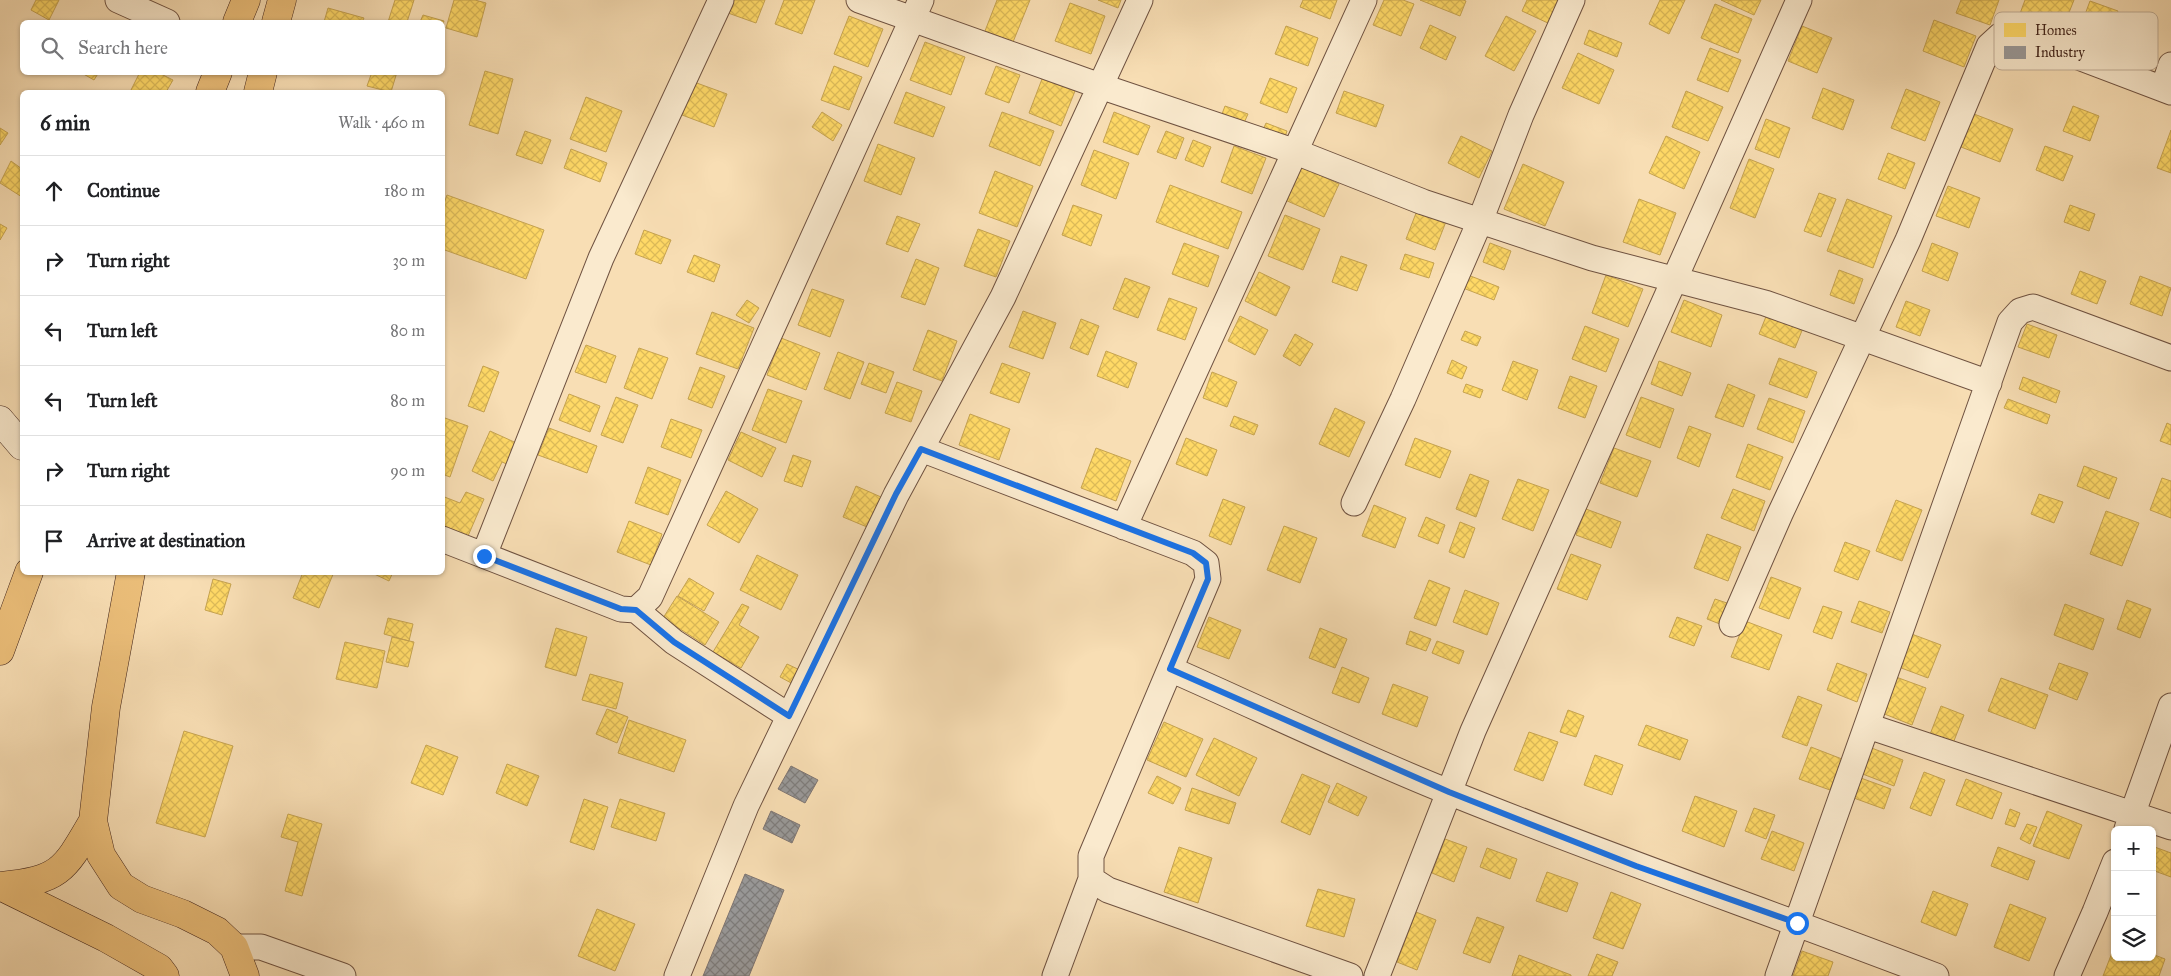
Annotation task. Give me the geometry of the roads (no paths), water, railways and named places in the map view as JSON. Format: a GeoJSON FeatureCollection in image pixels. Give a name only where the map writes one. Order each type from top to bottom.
{"type":"FeatureCollection","features":[{"type":"Feature","properties":{"kind":"main road"},"geometry":{"type":"LineString","coordinates":[[238,20],[246,0]]}},
{"type":"Feature","properties":{"kind":"main road"},"geometry":{"type":"LineString","coordinates":[[277,20],[282,0]]}},
{"type":"Feature","properties":{"kind":"main road"},"geometry":{"type":"LineString","coordinates":[[211,90],[217,75]]}},
{"type":"Feature","properties":{"kind":"main road"},"geometry":{"type":"LineString","coordinates":[[258,90],[262,75]]}},
{"type":"Feature","properties":{"kind":"main road"},"geometry":{"type":"LineString","coordinates":[[0,420],[20,444]]}},
{"type":"Feature","properties":{"kind":"main road"},"geometry":{"type":"LineString","coordinates":[[0,651],[28,575]]}},
{"type":"Feature","properties":{"kind":"main road"},"geometry":{"type":"LineString","coordinates":[[128,575],[106,707],[93,821],[101,854],[121,886],[142,900],[183,914],[217,931],[234,947],[245,976]]}},
{"type":"Feature","properties":{"kind":"main road"},"geometry":{"type":"LineString","coordinates":[[0,886],[30,883],[57,873],[75,852],[93,821]]}},
{"type":"Feature","properties":{"kind":"main road"},"geometry":{"type":"LineString","coordinates":[[0,886],[106,938],[159,968],[165,976]]}},
{"type":"Feature","properties":{"kind":"street"},"geometry":{"type":"LineString","coordinates":[[118,0],[163,20]]}},
{"type":"Feature","properties":{"kind":"street"},"geometry":{"type":"LineString","coordinates":[[484,556],[601,258],[721,0]]}},
{"type":"Feature","properties":{"kind":"street"},"geometry":{"type":"LineString","coordinates":[[859,0],[917,9],[1100,86],[1296,152],[1424,202],[1592,258],[1676,278],[1765,303],[1988,383]]}},
{"type":"Feature","properties":{"kind":"street"},"geometry":{"type":"LineString","coordinates":[[677,976],[746,806],[896,494],[1003,297],[1140,0]]}},
{"type":"Feature","properties":{"kind":"street"},"geometry":{"type":"LineString","coordinates":[[1124,527],[1364,0]]}},
{"type":"Feature","properties":{"kind":"street"},"geometry":{"type":"LineString","coordinates":[[1354,503],[1403,399],[1480,221],[1521,115],[1572,0]]}},
{"type":"Feature","properties":{"kind":"street"},"geometry":{"type":"LineString","coordinates":[[1377,976],[1473,731],[1799,0]]}},
{"type":"Feature","properties":{"kind":"street"},"geometry":{"type":"LineString","coordinates":[[636,610],[650,598],[917,9]]}},
{"type":"Feature","properties":{"kind":"street"},"geometry":{"type":"LineString","coordinates":[[1732,624],[1908,240],[1988,46],[1994,41]]}},
{"type":"Feature","properties":{"kind":"street"},"geometry":{"type":"LineString","coordinates":[[2112,70],[2167,91],[2171,65]]}},
{"type":"Feature","properties":{"kind":"street"},"geometry":{"type":"LineString","coordinates":[[1778,976],[2010,322],[2020,311],[2033,307],[2171,358]]}},
{"type":"Feature","properties":{"kind":"street"},"geometry":{"type":"LineString","coordinates":[[921,449],[1193,553],[1206,563],[1208,579],[1091,856],[1091,879],[1055,976]]}},
{"type":"Feature","properties":{"kind":"street"},"geometry":{"type":"LineString","coordinates":[[445,540],[621,609],[636,610],[674,642],[789,716]]}},
{"type":"Feature","properties":{"kind":"street"},"geometry":{"type":"LineString","coordinates":[[1170,669],[1449,792],[1636,866],[1797,923],[1936,976]]}},
{"type":"Feature","properties":{"kind":"street"},"geometry":{"type":"LineString","coordinates":[[2130,822],[2171,706]]}},
{"type":"Feature","properties":{"kind":"street"},"geometry":{"type":"LineString","coordinates":[[1868,726],[2130,822],[2171,827]]}},
{"type":"Feature","properties":{"kind":"street"},"geometry":{"type":"LineString","coordinates":[[2067,976],[2096,912],[2112,871]]}},
{"type":"Feature","properties":{"kind":"street"},"geometry":{"type":"LineString","coordinates":[[1091,879],[1108,890],[1350,976]]}},
{"type":"Feature","properties":{"kind":"street"},"geometry":{"type":"LineString","coordinates":[[234,947],[261,947],[343,976]]}}]}
